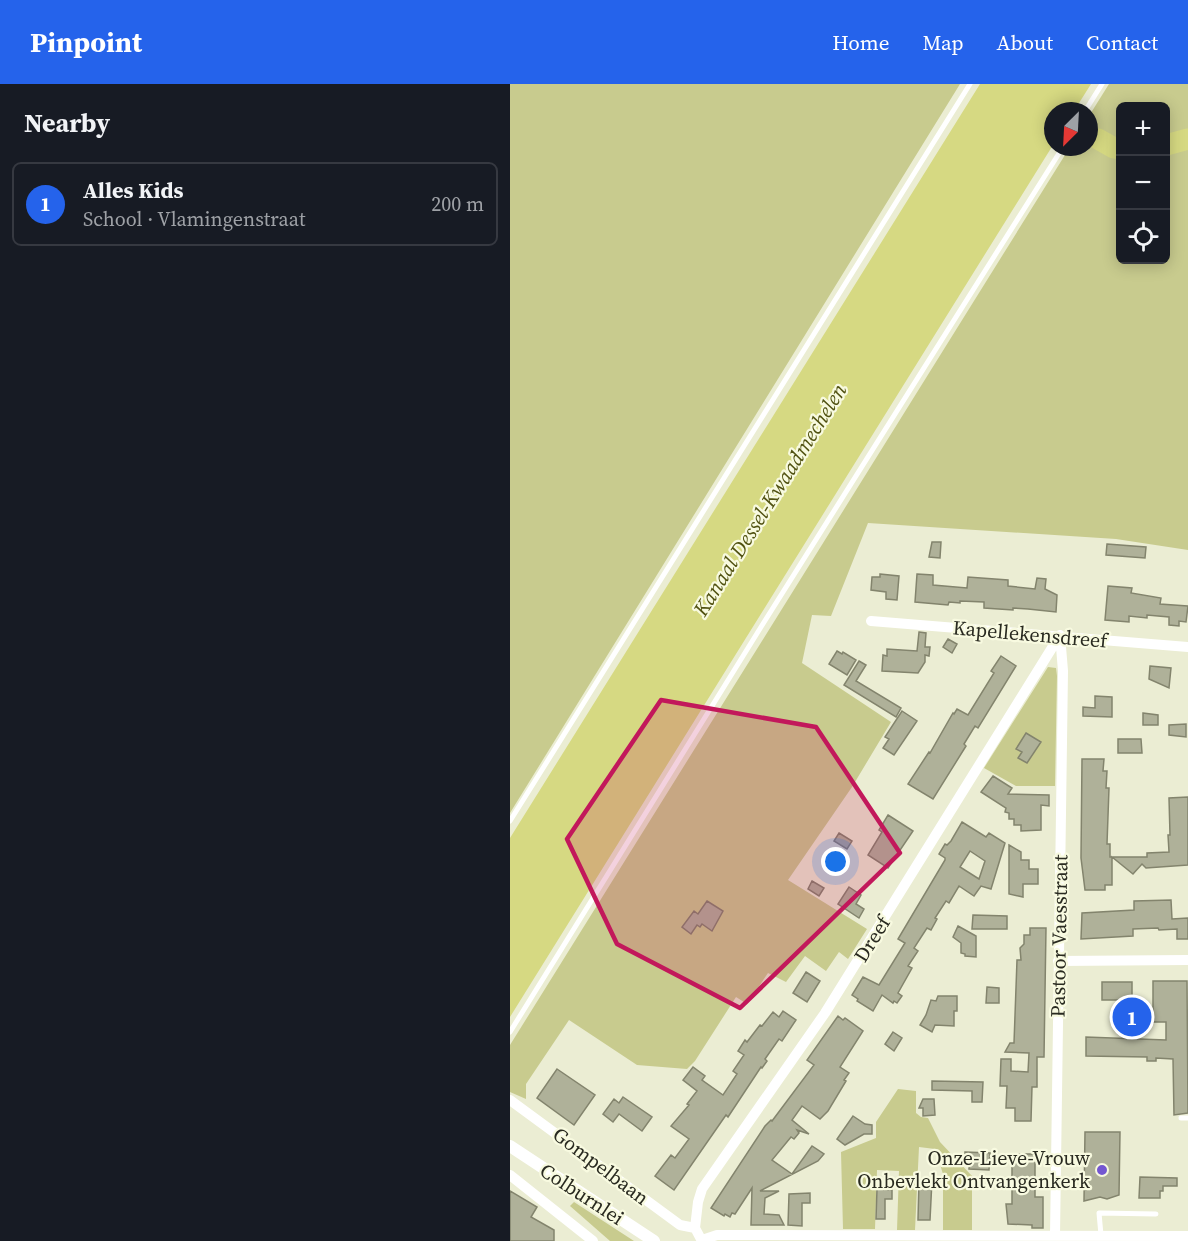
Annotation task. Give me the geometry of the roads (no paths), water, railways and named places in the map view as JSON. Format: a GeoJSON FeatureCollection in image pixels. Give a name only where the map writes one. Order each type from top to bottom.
{"type":"FeatureCollection","features":[{"type":"Feature","properties":{"kind":"street","name":"Kapellekensdreef"},"geometry":{"type":"LineString","coordinates":[[871,621],[1188,647]]}},
{"type":"Feature","properties":{"kind":"street","name":"Pastoor Vaesstraat"},"geometry":{"type":"LineString","coordinates":[[1055,1236],[1063,671],[1060,635]]}},
{"type":"Feature","properties":{"kind":"street","name":"Dreef"},"geometry":{"type":"LineString","coordinates":[[695,1228],[702,1189],[825,1013],[1060,635]]}},
{"type":"Feature","properties":{"kind":"street"},"geometry":{"type":"LineString","coordinates":[[1058,961],[1188,960]]}},
{"type":"Feature","properties":{"kind":"street","name":"Gompelbaan"},"geometry":{"type":"LineString","coordinates":[[510,1100],[680,1225],[695,1228]]}},
{"type":"Feature","properties":{"kind":"street","name":"Colburnlei"},"geometry":{"type":"LineString","coordinates":[[510,1146],[654,1241]]}},
{"type":"Feature","properties":{"kind":"street"},"geometry":{"type":"LineString","coordinates":[[510,1175],[593,1241]]}},
{"type":"Feature","properties":{"kind":"street"},"geometry":{"type":"LineString","coordinates":[[695,1228],[702,1241],[717,1235],[1101,1238],[1188,1236]]}},
{"type":"Feature","properties":{"kind":"lane"},"geometry":{"type":"LineString","coordinates":[[510,821],[970,84]]}},
{"type":"Feature","properties":{"kind":"lane"},"geometry":{"type":"LineString","coordinates":[[1090,102],[1101,84]]}},
{"type":"Feature","properties":{"kind":"lane"},"geometry":{"type":"LineString","coordinates":[[510,1032],[1057,156]]}},
{"type":"Feature","properties":{"kind":"lane"},"geometry":{"type":"LineString","coordinates":[[1181,1118],[1188,1118]]}},
{"type":"Feature","properties":{"kind":"lane"},"geometry":{"type":"LineString","coordinates":[[1101,1238],[1099,1213],[1156,1214]]}},
{"type":"Feature","properties":{"kind":"water","name":"Kanaal Dessel-Kwaadmechelen"},"geometry":{"type":"Polygon","coordinates":[[[980,84],[1091,84],[1080,102],[1044,102],[1044,156],[1046,156],[510,1017],[510,838],[980,84]]]}},
{"type":"Feature","properties":{"kind":"waterway"},"geometry":{"type":"LineString","coordinates":[[1098,139],[1116,148]]}},
{"type":"Feature","properties":{"kind":"waterway"},"geometry":{"type":"LineString","coordinates":[[1170,144],[1188,139]]}},
{"type":"Feature","properties":{"kind":"place","name":"Alles Kids"},"geometry":{"type":"Point","coordinates":[1132,1017]}},
{"type":"Feature","properties":{"kind":"place","name":"Onze-Lieve-Vrouw Onbevlekt Ontvangenkerk"},"geometry":{"type":"Point","coordinates":[1102,1170]}}]}
